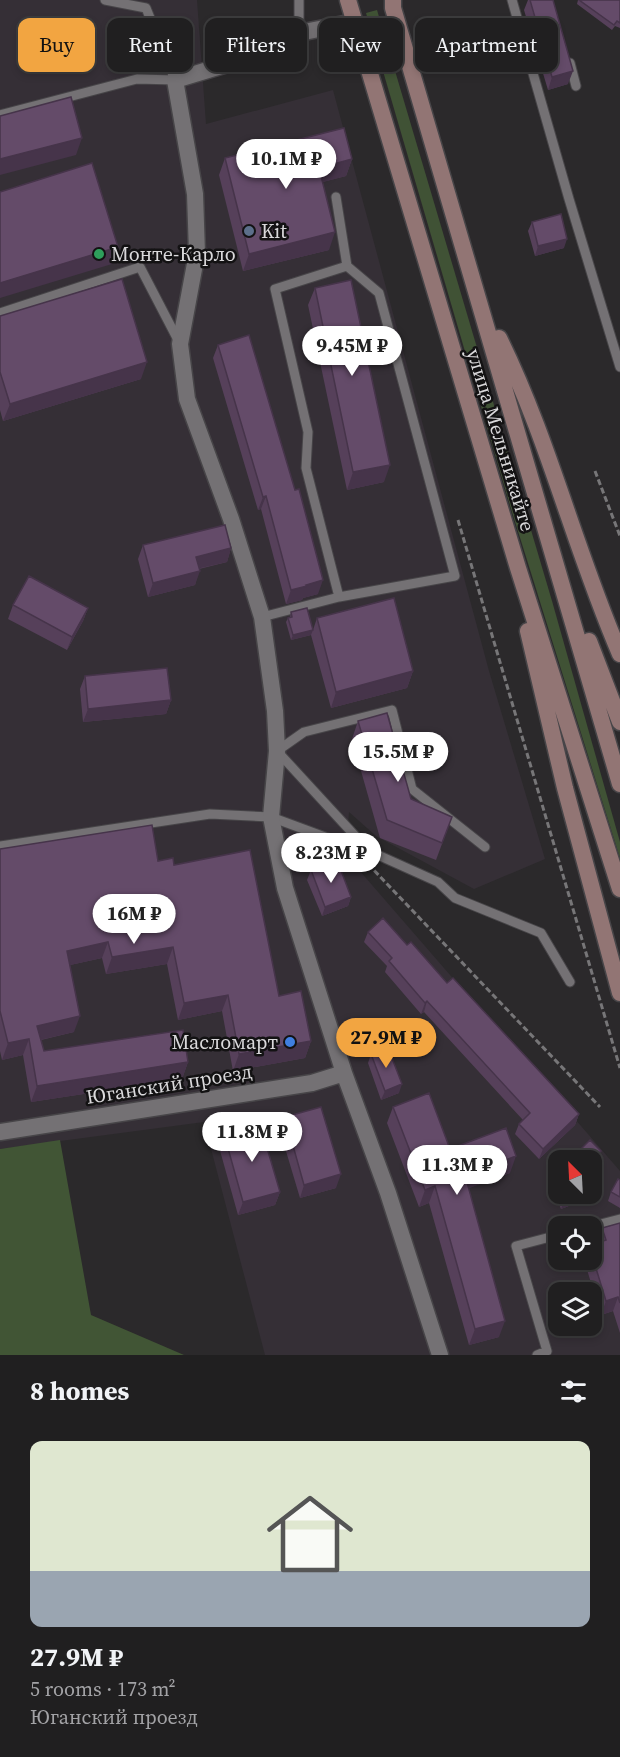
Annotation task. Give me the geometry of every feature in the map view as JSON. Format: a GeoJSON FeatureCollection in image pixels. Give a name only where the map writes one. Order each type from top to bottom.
{"type":"FeatureCollection","features":[{"type":"Feature","properties":{"kind":"main road","name":"улица Мельникайте"},"geometry":{"type":"LineString","coordinates":[[348,0],[353,18]]}},
{"type":"Feature","properties":{"kind":"main road","name":"улица Мельникайте"},"geometry":{"type":"LineString","coordinates":[[393,0],[393,8],[555,555],[620,784]]}},
{"type":"Feature","properties":{"kind":"main road","name":"улица Мельникайте"},"geometry":{"type":"LineString","coordinates":[[369,72],[518,568],[620,890]]}},
{"type":"Feature","properties":{"kind":"main road"},"geometry":{"type":"LineString","coordinates":[[478,293],[507,354],[546,448],[604,617],[620,654]]}},
{"type":"Feature","properties":{"kind":"main road"},"geometry":{"type":"LineString","coordinates":[[555,555],[620,722]]}},
{"type":"Feature","properties":{"kind":"main road"},"geometry":{"type":"LineString","coordinates":[[518,568],[529,637],[562,776],[620,993]]}},
{"type":"Feature","properties":{"kind":"street"},"geometry":{"type":"LineString","coordinates":[[205,71],[175,80],[195,194],[197,253],[180,344],[187,399],[231,519],[262,617],[275,711],[277,751],[271,817],[285,888],[344,1073],[388,1193],[440,1355]]}},
{"type":"Feature","properties":{"kind":"street","name":"Юганский проезд"},"geometry":{"type":"LineString","coordinates":[[0,1132],[312,1083],[344,1073]]}},
{"type":"Feature","properties":{"kind":"lane"},"geometry":{"type":"LineString","coordinates":[[0,115],[137,79],[175,80],[146,8],[105,0]]}},
{"type":"Feature","properties":{"kind":"lane"},"geometry":{"type":"LineString","coordinates":[[298,0],[299,18]]}},
{"type":"Feature","properties":{"kind":"lane"},"geometry":{"type":"LineString","coordinates":[[512,0],[620,367]]}},
{"type":"Feature","properties":{"kind":"lane"},"geometry":{"type":"LineString","coordinates":[[567,54],[576,86]]}},
{"type":"Feature","properties":{"kind":"lane"},"geometry":{"type":"LineString","coordinates":[[262,617],[339,597],[455,576],[379,293],[347,266],[336,197]]}},
{"type":"Feature","properties":{"kind":"lane"},"geometry":{"type":"LineString","coordinates":[[339,597],[306,468],[309,432],[275,289],[347,266]]}},
{"type":"Feature","properties":{"kind":"lane"},"geometry":{"type":"LineString","coordinates":[[0,313],[141,267],[180,344]]}},
{"type":"Feature","properties":{"kind":"lane"},"geometry":{"type":"LineString","coordinates":[[369,851],[277,751],[304,732],[393,710],[412,789],[485,847]]}},
{"type":"Feature","properties":{"kind":"lane"},"geometry":{"type":"LineString","coordinates":[[0,846],[210,814],[271,817],[352,848],[369,851],[438,882],[455,898],[541,933],[570,982]]}},
{"type":"Feature","properties":{"kind":"lane"},"geometry":{"type":"LineString","coordinates":[[602,1224],[620,1219]]}},
{"type":"Feature","properties":{"kind":"lane"},"geometry":{"type":"LineString","coordinates":[[537,1355],[547,1352],[516,1246],[548,1238]]}},
{"type":"Feature","properties":{"kind":"path"},"geometry":{"type":"LineString","coordinates":[[595,471],[620,536]]}},
{"type":"Feature","properties":{"kind":"path"},"geometry":{"type":"LineString","coordinates":[[458,520],[620,1068]]}},
{"type":"Feature","properties":{"kind":"path"},"geometry":{"type":"LineString","coordinates":[[352,848],[600,1107]]}},
{"type":"Feature","properties":{"kind":"shaded area"},"geometry":{"type":"Polygon","coordinates":[[[0,0],[197,0],[206,124],[333,90],[489,671],[545,859],[474,889],[376,836],[349,812],[346,855],[602,1150],[548,1150],[548,1204],[602,1204],[602,1150],[620,1171],[620,1355],[265,1355],[204,1122],[0,1149],[0,0]]]}},
{"type":"Feature","properties":{"kind":"green space"},"geometry":{"type":"Polygon","coordinates":[[[377,10],[379,18],[367,18],[366,13],[377,10]]]}},
{"type":"Feature","properties":{"kind":"green space"},"geometry":{"type":"Polygon","coordinates":[[[383,72],[395,72],[552,601],[620,842],[620,858],[512,512],[383,72]]]}},
{"type":"Feature","properties":{"kind":"green space"},"geometry":{"type":"Polygon","coordinates":[[[60,1140],[91,1315],[184,1355],[0,1355],[0,1149],[60,1140]]]}},
{"type":"Feature","properties":{"kind":"building"},"geometry":{"type":"Polygon","coordinates":[[[530,0],[553,0],[573,71],[552,77],[551,72],[558,72],[558,18],[535,18],[530,0]]]}},
{"type":"Feature","properties":{"kind":"building"},"geometry":{"type":"Polygon","coordinates":[[[579,0],[620,0],[620,23],[617,21],[614,25],[579,0]]]}},
{"type":"Feature","properties":{"kind":"building"},"geometry":{"type":"Polygon","coordinates":[[[71,97],[82,138],[0,159],[0,116],[71,97]]]}},
{"type":"Feature","properties":{"kind":"building"},"geometry":{"type":"Polygon","coordinates":[[[344,128],[352,159],[319,168],[335,232],[249,254],[225,158],[344,128]]]}},
{"type":"Feature","properties":{"kind":"building"},"geometry":{"type":"Polygon","coordinates":[[[92,163],[118,247],[0,283],[0,192],[92,163]]]}},
{"type":"Feature","properties":{"kind":"building"},"geometry":{"type":"Polygon","coordinates":[[[561,214],[567,239],[538,246],[532,222],[561,214]]]}},
{"type":"Feature","properties":{"kind":"building"},"geometry":{"type":"Polygon","coordinates":[[[122,279],[147,362],[10,404],[0,372],[0,316],[122,279]]]}},
{"type":"Feature","properties":{"kind":"building"},"geometry":{"type":"Polygon","coordinates":[[[351,280],[390,465],[353,472],[315,288],[351,280]]]}},
{"type":"Feature","properties":{"kind":"building"},"geometry":{"type":"Polygon","coordinates":[[[249,335],[295,490],[299,489],[323,580],[291,590],[266,496],[263,497],[218,345],[249,335]]]}},
{"type":"Feature","properties":{"kind":"building"},"geometry":{"type":"Polygon","coordinates":[[[225,525],[231,548],[196,557],[200,571],[153,583],[143,545],[225,525]]]}},
{"type":"Feature","properties":{"kind":"building"},"geometry":{"type":"Polygon","coordinates":[[[29,576],[88,608],[72,637],[13,605],[29,576]]]}},
{"type":"Feature","properties":{"kind":"building"},"geometry":{"type":"Polygon","coordinates":[[[394,598],[413,671],[336,692],[317,618],[394,598]]]}},
{"type":"Feature","properties":{"kind":"building"},"geometry":{"type":"Polygon","coordinates":[[[307,608],[313,630],[293,635],[288,618],[292,617],[291,612],[307,608]]]}},
{"type":"Feature","properties":{"kind":"building"},"geometry":{"type":"Polygon","coordinates":[[[167,668],[171,700],[88,709],[85,676],[167,668]]]}},
{"type":"Feature","properties":{"kind":"building"},"geometry":{"type":"Polygon","coordinates":[[[387,713],[411,799],[452,817],[442,843],[387,820],[358,721],[387,713]]]}},
{"type":"Feature","properties":{"kind":"building"},"geometry":{"type":"Polygon","coordinates":[[[152,825],[158,861],[173,858],[174,865],[250,850],[279,996],[301,991],[311,1041],[239,1054],[228,995],[184,1003],[173,947],[112,957],[108,942],[67,951],[80,1016],[37,1026],[44,1051],[183,1030],[188,1062],[37,1086],[29,1039],[8,1043],[0,1011],[0,849],[152,825]]]}},
{"type":"Feature","properties":{"kind":"building"},"geometry":{"type":"Polygon","coordinates":[[[337,860],[351,897],[325,907],[311,870],[337,860]]]}},
{"type":"Feature","properties":{"kind":"building"},"geometry":{"type":"Polygon","coordinates":[[[383,918],[407,945],[411,942],[447,983],[453,978],[579,1114],[543,1149],[519,1124],[530,1113],[427,1001],[425,1003],[389,961],[392,958],[368,932],[383,918]]]}},
{"type":"Feature","properties":{"kind":"building"},"geometry":{"type":"Polygon","coordinates":[[[388,1048],[402,1084],[385,1091],[371,1054],[388,1048]]]}},
{"type":"Feature","properties":{"kind":"building"},"geometry":{"type":"Polygon","coordinates":[[[429,1093],[450,1149],[506,1128],[516,1156],[465,1175],[505,1321],[475,1329],[435,1186],[425,1190],[393,1107],[429,1093]]]}},
{"type":"Feature","properties":{"kind":"building"},"geometry":{"type":"Polygon","coordinates":[[[321,1107],[341,1174],[304,1185],[285,1117],[321,1107]]]}},
{"type":"Feature","properties":{"kind":"building"},"geometry":{"type":"Polygon","coordinates":[[[260,1124],[280,1192],[243,1202],[224,1134],[260,1124]]]}},
{"type":"Feature","properties":{"kind":"building"},"geometry":{"type":"Polygon","coordinates":[[[590,1140],[600,1150],[580,1150],[590,1140]]]}},
{"type":"Feature","properties":{"kind":"building"},"geometry":{"type":"Polygon","coordinates":[[[618,1179],[620,1180],[620,1197],[611,1192],[618,1179]]]}},
{"type":"Feature","properties":{"kind":"building"},"geometry":{"type":"Polygon","coordinates":[[[620,1223],[620,1303],[618,1297],[606,1301],[597,1270],[602,1270],[602,1241],[606,1240],[602,1228],[620,1223]]]}},
{"type":"Feature","properties":{"kind":"place","name":"Kit"},"geometry":{"type":"Point","coordinates":[249,231]}},
{"type":"Feature","properties":{"kind":"place","name":"Монте-Карло"},"geometry":{"type":"Point","coordinates":[99,254]}},
{"type":"Feature","properties":{"kind":"place","name":"Масломарт"},"geometry":{"type":"Point","coordinates":[290,1042]}}]}
